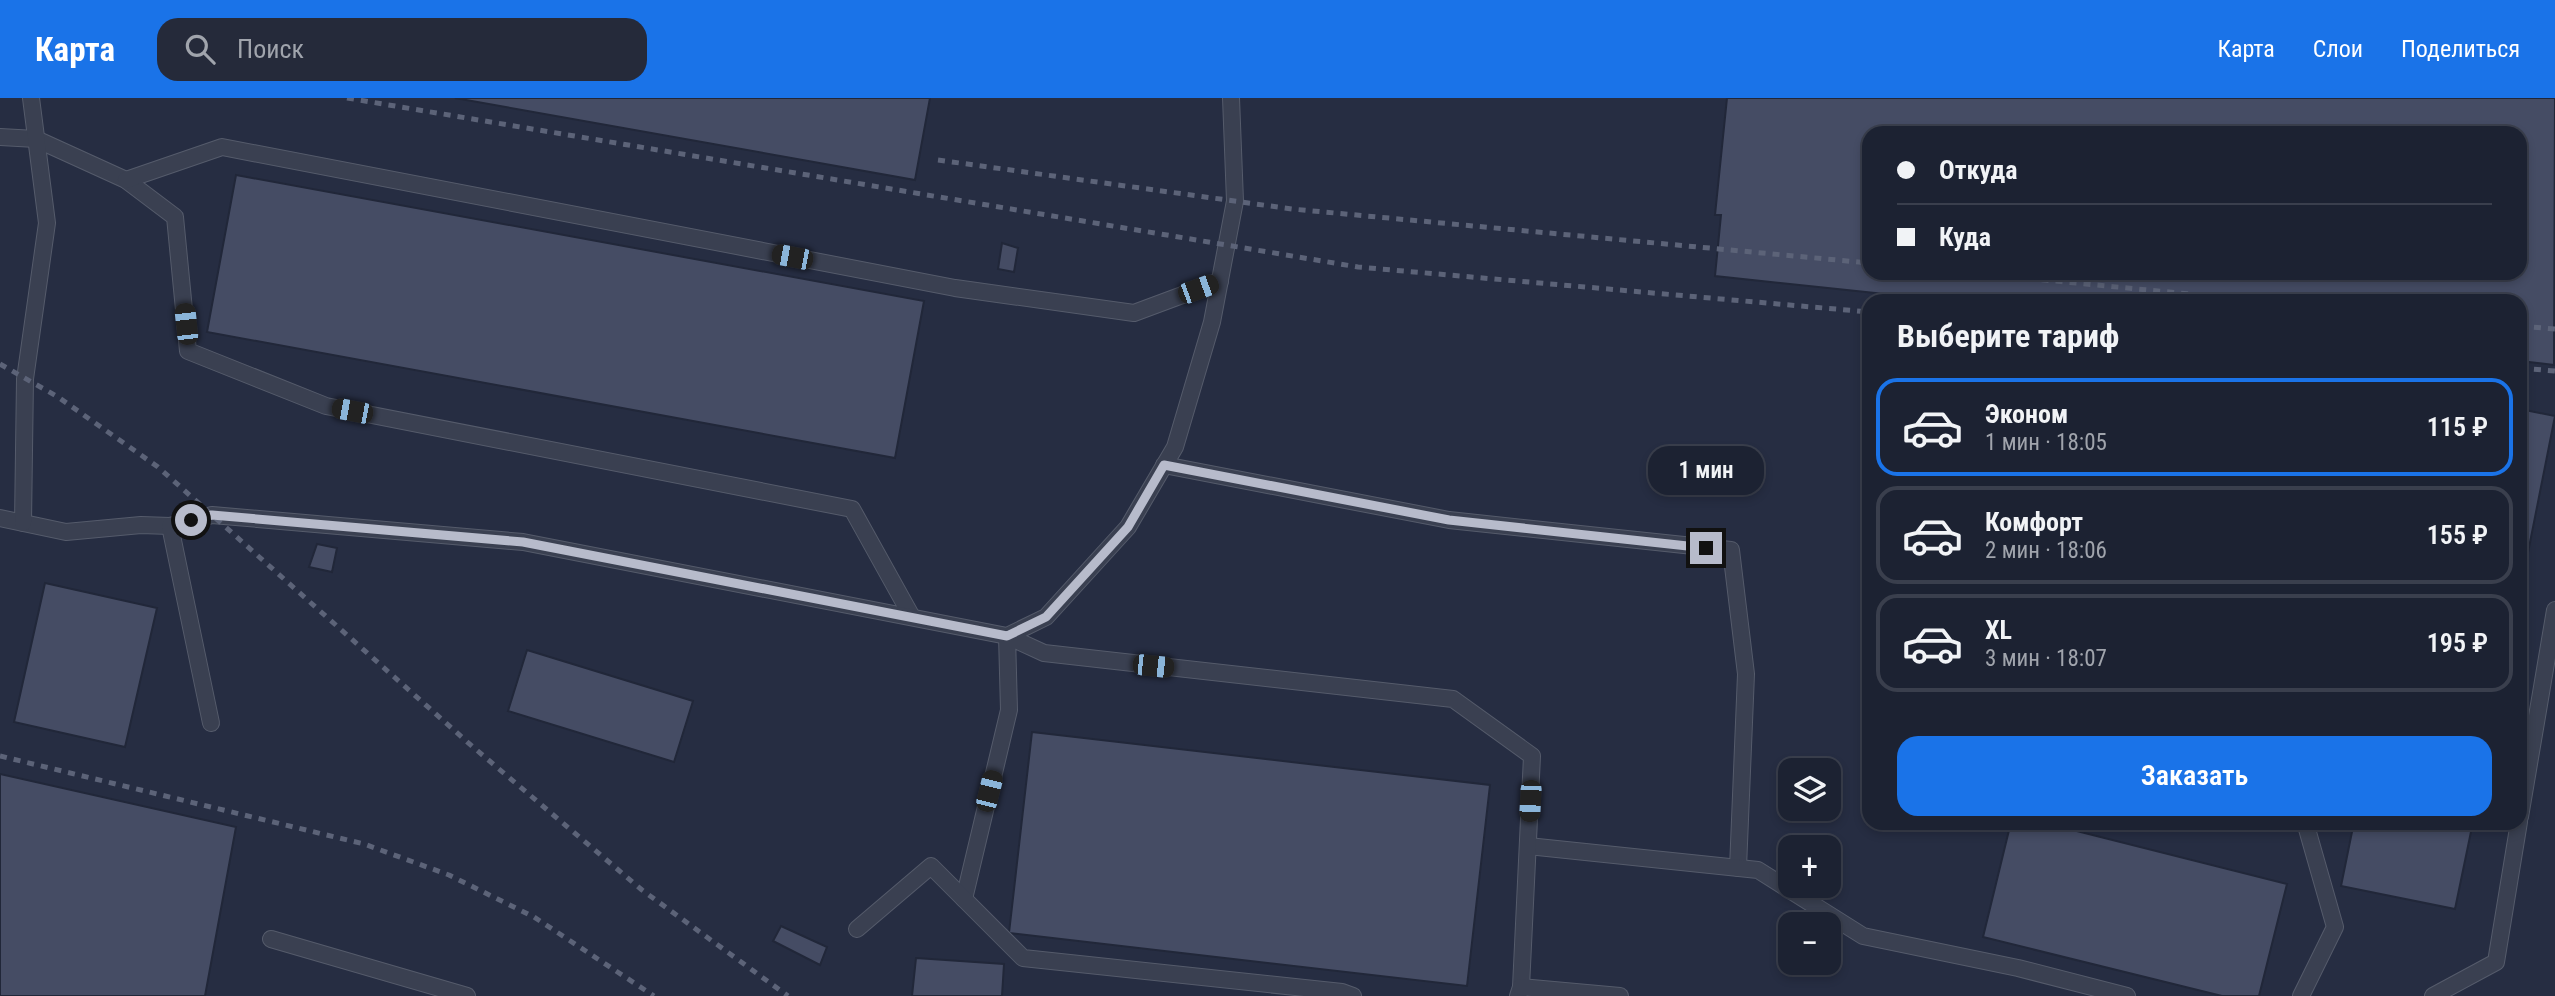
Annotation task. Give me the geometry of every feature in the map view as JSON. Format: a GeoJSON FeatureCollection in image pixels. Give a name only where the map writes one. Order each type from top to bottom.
{"type":"FeatureCollection","features":[{"type":"Feature","properties":{"kind":"lane"},"geometry":{"type":"LineString","coordinates":[[23,523],[25,379],[47,223],[31,98]]}},
{"type":"Feature","properties":{"kind":"lane"},"geometry":{"type":"LineString","coordinates":[[1007,636],[1046,617],[1128,527],[1178,435],[1212,322],[1234,201],[1231,98]]}},
{"type":"Feature","properties":{"kind":"lane"},"geometry":{"type":"LineString","coordinates":[[0,137],[36,139],[126,180],[175,216],[188,351],[326,405],[852,509],[912,617]]}},
{"type":"Feature","properties":{"kind":"lane"},"geometry":{"type":"LineString","coordinates":[[126,180],[222,147],[955,288],[1133,313],[1220,281]]}},
{"type":"Feature","properties":{"kind":"lane"},"geometry":{"type":"LineString","coordinates":[[1164,465],[1449,520],[1731,551],[1746,674],[1738,868]]}},
{"type":"Feature","properties":{"kind":"lane"},"geometry":{"type":"LineString","coordinates":[[0,518],[66,532],[141,525],[170,526],[212,515],[523,542],[1007,636],[1044,653],[1453,699],[1532,756],[1519,991],[1620,996]]}},
{"type":"Feature","properties":{"kind":"lane"},"geometry":{"type":"LineString","coordinates":[[170,526],[211,723]]}},
{"type":"Feature","properties":{"kind":"lane"},"geometry":{"type":"LineString","coordinates":[[2527,776],[2555,610]]}},
{"type":"Feature","properties":{"kind":"lane"},"geometry":{"type":"LineString","coordinates":[[964,899],[1009,710],[1007,636]]}},
{"type":"Feature","properties":{"kind":"lane"},"geometry":{"type":"LineString","coordinates":[[2301,996],[2335,927],[2307,830]]}},
{"type":"Feature","properties":{"kind":"lane"},"geometry":{"type":"LineString","coordinates":[[2433,996],[2496,961],[2518,830]]}},
{"type":"Feature","properties":{"kind":"lane"},"geometry":{"type":"LineString","coordinates":[[1528,846],[1758,870],[1863,936],[2018,968],[2127,996]]}},
{"type":"Feature","properties":{"kind":"lane"},"geometry":{"type":"LineString","coordinates":[[857,929],[931,866],[1023,958],[1342,992],[1353,996]]}},
{"type":"Feature","properties":{"kind":"lane"},"geometry":{"type":"LineString","coordinates":[[271,939],[467,996]]}},
{"type":"Feature","properties":{"kind":"building"},"geometry":{"type":"Polygon","coordinates":[[[455,98],[930,98],[915,180],[455,98]]]}},
{"type":"Feature","properties":{"kind":"building"},"geometry":{"type":"Polygon","coordinates":[[[1727,98],[2555,98],[2554,365],[2527,362],[2527,294],[1885,294],[1715,276],[1721,215],[1715,215],[1727,98]]]}},
{"type":"Feature","properties":{"kind":"building"},"geometry":{"type":"Polygon","coordinates":[[[236,175],[924,301],[895,458],[207,332],[236,175]]]}},
{"type":"Feature","properties":{"kind":"building"},"geometry":{"type":"Polygon","coordinates":[[[1002,243],[1018,248],[1014,272],[998,269],[1002,243]]]}},
{"type":"Feature","properties":{"kind":"building"},"geometry":{"type":"Polygon","coordinates":[[[2527,410],[2555,416],[2527,558],[2527,410]]]}},
{"type":"Feature","properties":{"kind":"building"},"geometry":{"type":"Polygon","coordinates":[[[317,544],[337,548],[332,572],[309,567],[317,544]]]}},
{"type":"Feature","properties":{"kind":"building"},"geometry":{"type":"Polygon","coordinates":[[[45,583],[157,608],[125,747],[14,722],[45,583]]]}},
{"type":"Feature","properties":{"kind":"building"},"geometry":{"type":"Polygon","coordinates":[[[527,650],[693,701],[674,762],[508,711],[527,650]]]}},
{"type":"Feature","properties":{"kind":"building"},"geometry":{"type":"Polygon","coordinates":[[[1032,732],[1490,785],[1467,986],[1009,933],[1032,732]]]}},
{"type":"Feature","properties":{"kind":"building"},"geometry":{"type":"Polygon","coordinates":[[[0,774],[236,827],[205,996],[0,996],[0,774]]]}},
{"type":"Feature","properties":{"kind":"building"},"geometry":{"type":"Polygon","coordinates":[[[2009,830],[2073,830],[2287,884],[2259,996],[2222,996],[1983,937],[2009,830]]]}},
{"type":"Feature","properties":{"kind":"building"},"geometry":{"type":"Polygon","coordinates":[[[2352,830],[2471,830],[2455,909],[2341,886],[2352,830]]]}},
{"type":"Feature","properties":{"kind":"building"},"geometry":{"type":"Polygon","coordinates":[[[781,926],[827,947],[820,965],[773,941],[781,926]]]}},
{"type":"Feature","properties":{"kind":"building"},"geometry":{"type":"Polygon","coordinates":[[[916,958],[1004,964],[1002,996],[912,996],[916,958]]]}},
{"type":"Feature","properties":{"kind":"railway"},"geometry":{"type":"LineString","coordinates":[[347,98],[1358,267],[1862,311]]}},
{"type":"Feature","properties":{"kind":"railway"},"geometry":{"type":"LineString","coordinates":[[938,160],[1292,209],[1862,262]]}},
{"type":"Feature","properties":{"kind":"railway"},"geometry":{"type":"LineString","coordinates":[[2044,280],[2190,294]]}},
{"type":"Feature","properties":{"kind":"railway"},"geometry":{"type":"LineString","coordinates":[[2527,327],[2555,329]]}},
{"type":"Feature","properties":{"kind":"railway"},"geometry":{"type":"LineString","coordinates":[[0,364],[58,397],[158,467],[473,747],[642,890],[788,996]]}},
{"type":"Feature","properties":{"kind":"railway"},"geometry":{"type":"LineString","coordinates":[[2527,369],[2555,371]]}},
{"type":"Feature","properties":{"kind":"railway"},"geometry":{"type":"LineString","coordinates":[[0,756],[364,844],[449,875],[534,917],[654,996]]}},
{"type":"Feature","properties":{"kind":"route"},"geometry":{"type":"LineString","coordinates":[[191,520],[212,515],[523,542],[1007,636],[1046,617],[1128,527],[1164,465],[1449,520],[1706,548]]}}]}
